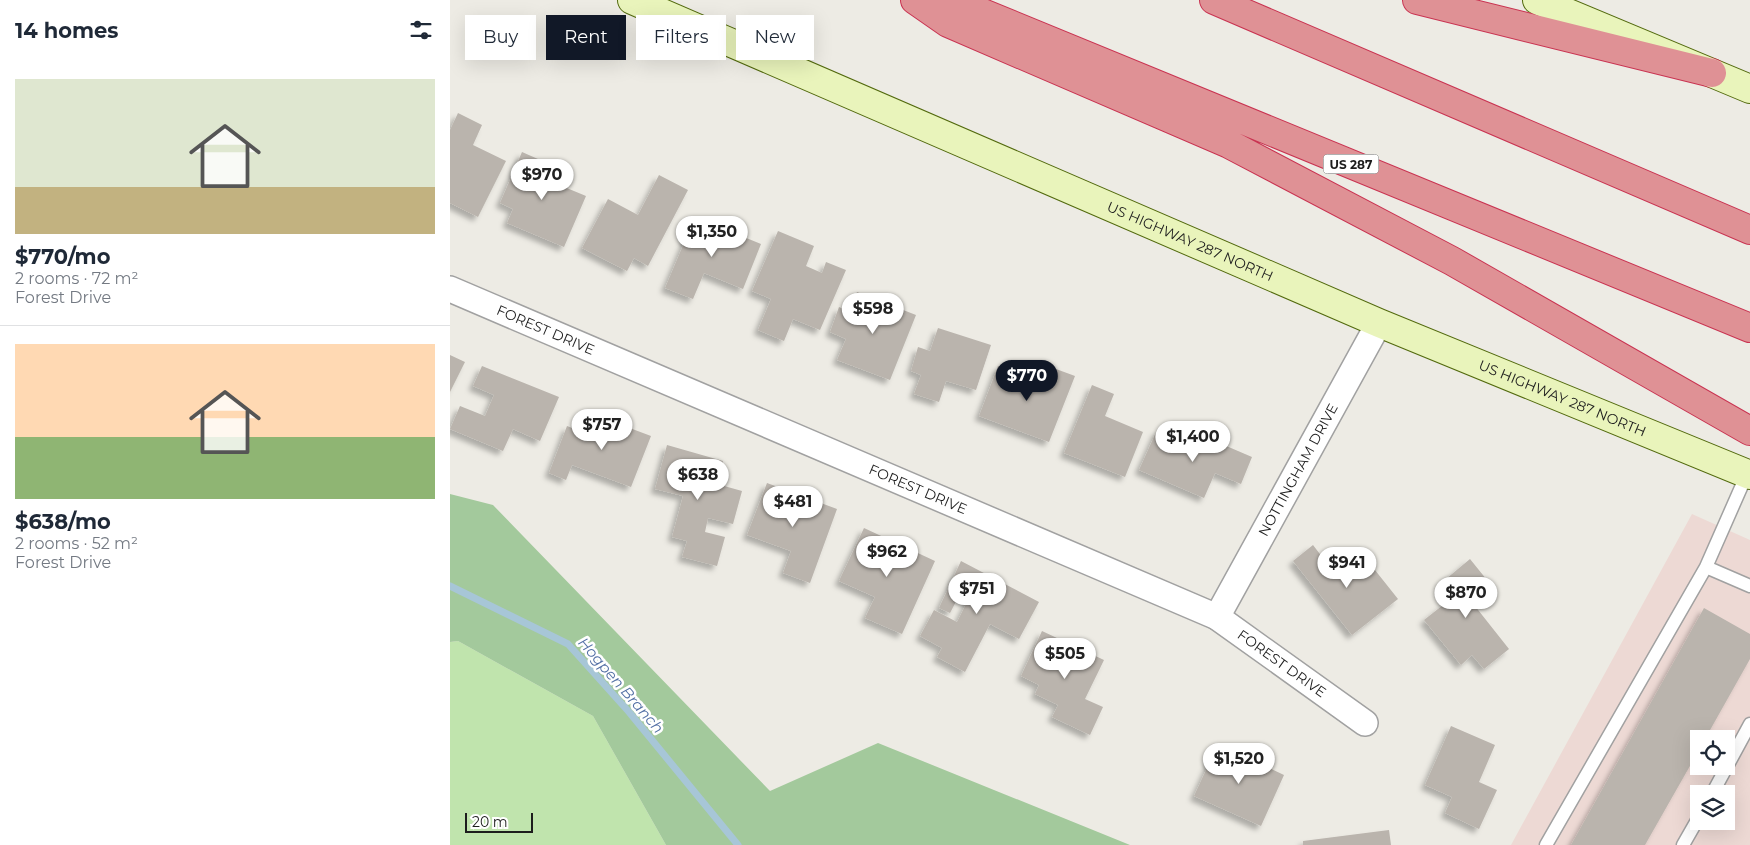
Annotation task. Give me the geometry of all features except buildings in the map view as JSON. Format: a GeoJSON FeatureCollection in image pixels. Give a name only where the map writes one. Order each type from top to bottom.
{"type":"FeatureCollection","features":[{"type":"Feature","properties":{"kind":"highway"},"geometry":{"type":"LineString","coordinates":[[914,0],[948,23],[1229,144],[1452,261],[1750,430]]}},
{"type":"Feature","properties":{"kind":"highway","name":"US 287"},"geometry":{"type":"LineString","coordinates":[[952,0],[1750,328]]}},
{"type":"Feature","properties":{"kind":"highway"},"geometry":{"type":"LineString","coordinates":[[1214,0],[1750,230]]}},
{"type":"Feature","properties":{"kind":"highway"},"geometry":{"type":"LineString","coordinates":[[1417,0],[1712,73]]}},
{"type":"Feature","properties":{"kind":"main road","name":"US HIGHWAY 287 NORTH"},"geometry":{"type":"LineString","coordinates":[[632,0],[1379,323],[1748,475]]}},
{"type":"Feature","properties":{"kind":"main road"},"geometry":{"type":"LineString","coordinates":[[1537,0],[1750,89]]}},
{"type":"Feature","properties":{"kind":"street","name":"FOREST DRIVE"},"geometry":{"type":"LineString","coordinates":[[450,289],[1217,617],[1366,723]]}},
{"type":"Feature","properties":{"kind":"street","name":"NOTTINGHAM DRIVE"},"geometry":{"type":"LineString","coordinates":[[1217,617],[1379,323]]}},
{"type":"Feature","properties":{"kind":"lane"},"geometry":{"type":"LineString","coordinates":[[1546,845],[1706,567],[1748,475]]}},
{"type":"Feature","properties":{"kind":"lane"},"geometry":{"type":"LineString","coordinates":[[1706,567],[1750,586]]}},
{"type":"Feature","properties":{"kind":"lane"},"geometry":{"type":"LineString","coordinates":[[1718,785],[1745,744],[1750,724]]}},
{"type":"Feature","properties":{"kind":"lane"},"geometry":{"type":"LineString","coordinates":[[1683,845],[1692,830]]}},
{"type":"Feature","properties":{"kind":"shaded area"},"geometry":{"type":"Polygon","coordinates":[[[1692,514],[1750,540],[1750,845],[1511,845],[1692,514]]]}},
{"type":"Feature","properties":{"kind":"green space"},"geometry":{"type":"Polygon","coordinates":[[[450,494],[493,505],[770,791],[878,743],[1130,845],[666,845],[593,716],[458,641],[450,642],[450,494]]]}},
{"type":"Feature","properties":{"kind":"green space"},"geometry":{"type":"Polygon","coordinates":[[[458,641],[593,716],[666,845],[450,845],[450,642],[458,641]]]}},
{"type":"Feature","properties":{"kind":"waterway","name":"Hogpen Branch"},"geometry":{"type":"LineString","coordinates":[[450,586],[568,644],[629,712],[738,845]]}}]}
